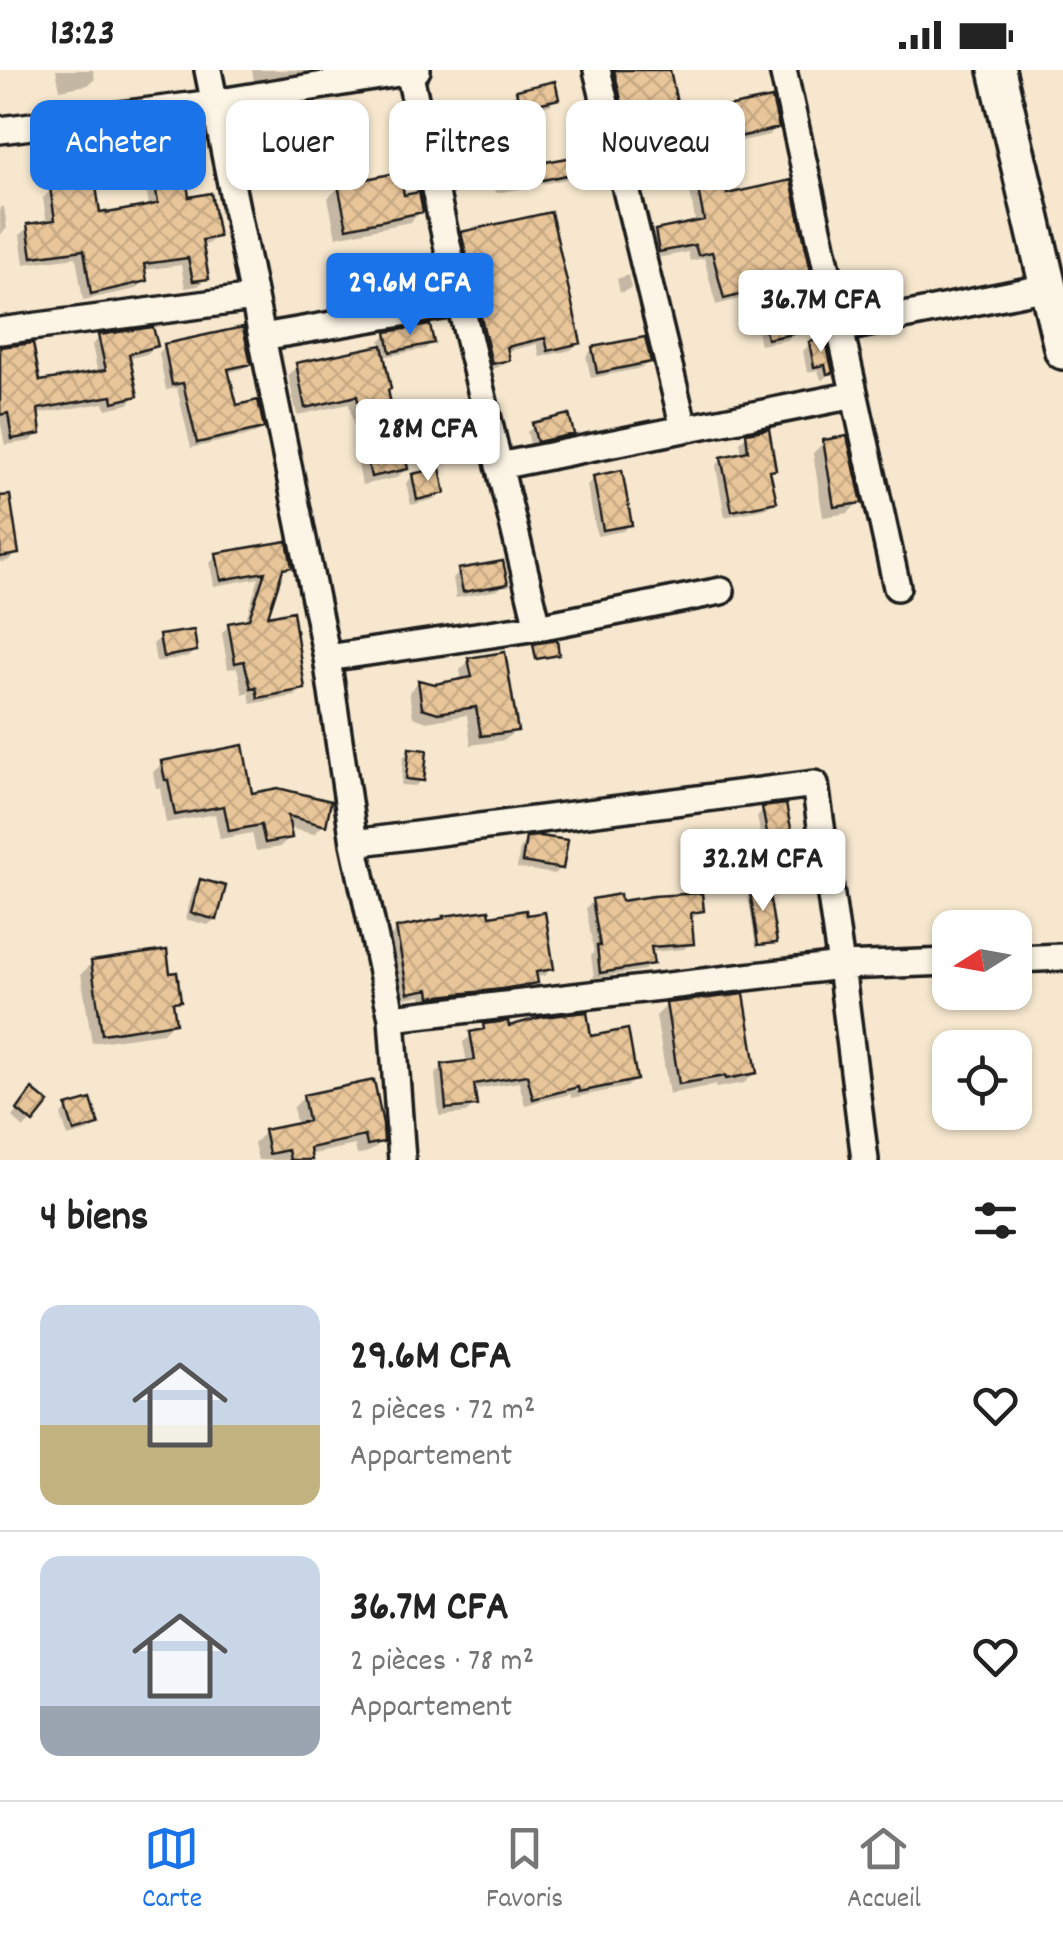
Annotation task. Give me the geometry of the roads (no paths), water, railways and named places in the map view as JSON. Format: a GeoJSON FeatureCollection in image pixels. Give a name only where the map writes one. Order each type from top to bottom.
{"type":"FeatureCollection","features":[{"type":"Feature","properties":{"kind":"street"},"geometry":{"type":"LineString","coordinates":[[208,70],[327,658],[354,843],[392,1018],[402,1160]]}},
{"type":"Feature","properties":{"kind":"street"},"geometry":{"type":"LineString","coordinates":[[0,130],[214,103],[417,70]]}},
{"type":"Feature","properties":{"kind":"street"},"geometry":{"type":"LineString","coordinates":[[597,70],[684,428]]}},
{"type":"Feature","properties":{"kind":"street"},"geometry":{"type":"LineString","coordinates":[[783,70],[897,587]]}},
{"type":"Feature","properties":{"kind":"street"},"geometry":{"type":"LineString","coordinates":[[997,70],[1063,350]]}},
{"type":"Feature","properties":{"kind":"street"},"geometry":{"type":"LineString","coordinates":[[410,71],[460,303],[538,627]]}},
{"type":"Feature","properties":{"kind":"street"},"geometry":{"type":"LineString","coordinates":[[838,329],[1048,287]]}},
{"type":"Feature","properties":{"kind":"street"},"geometry":{"type":"LineString","coordinates":[[0,331],[254,298]]}},
{"type":"Feature","properties":{"kind":"street"},"geometry":{"type":"LineString","coordinates":[[262,337],[460,303]]}},
{"type":"Feature","properties":{"kind":"street"},"geometry":{"type":"LineString","coordinates":[[498,466],[854,395]]}},
{"type":"Feature","properties":{"kind":"street"},"geometry":{"type":"LineString","coordinates":[[327,658],[538,627],[721,591]]}},
{"type":"Feature","properties":{"kind":"street"},"geometry":{"type":"LineString","coordinates":[[354,843],[815,784],[864,1160]]}},
{"type":"Feature","properties":{"kind":"street"},"geometry":{"type":"LineString","coordinates":[[1032,958],[1063,957]]}},
{"type":"Feature","properties":{"kind":"street"},"geometry":{"type":"LineString","coordinates":[[392,1018],[841,966],[932,963]]}}]}
